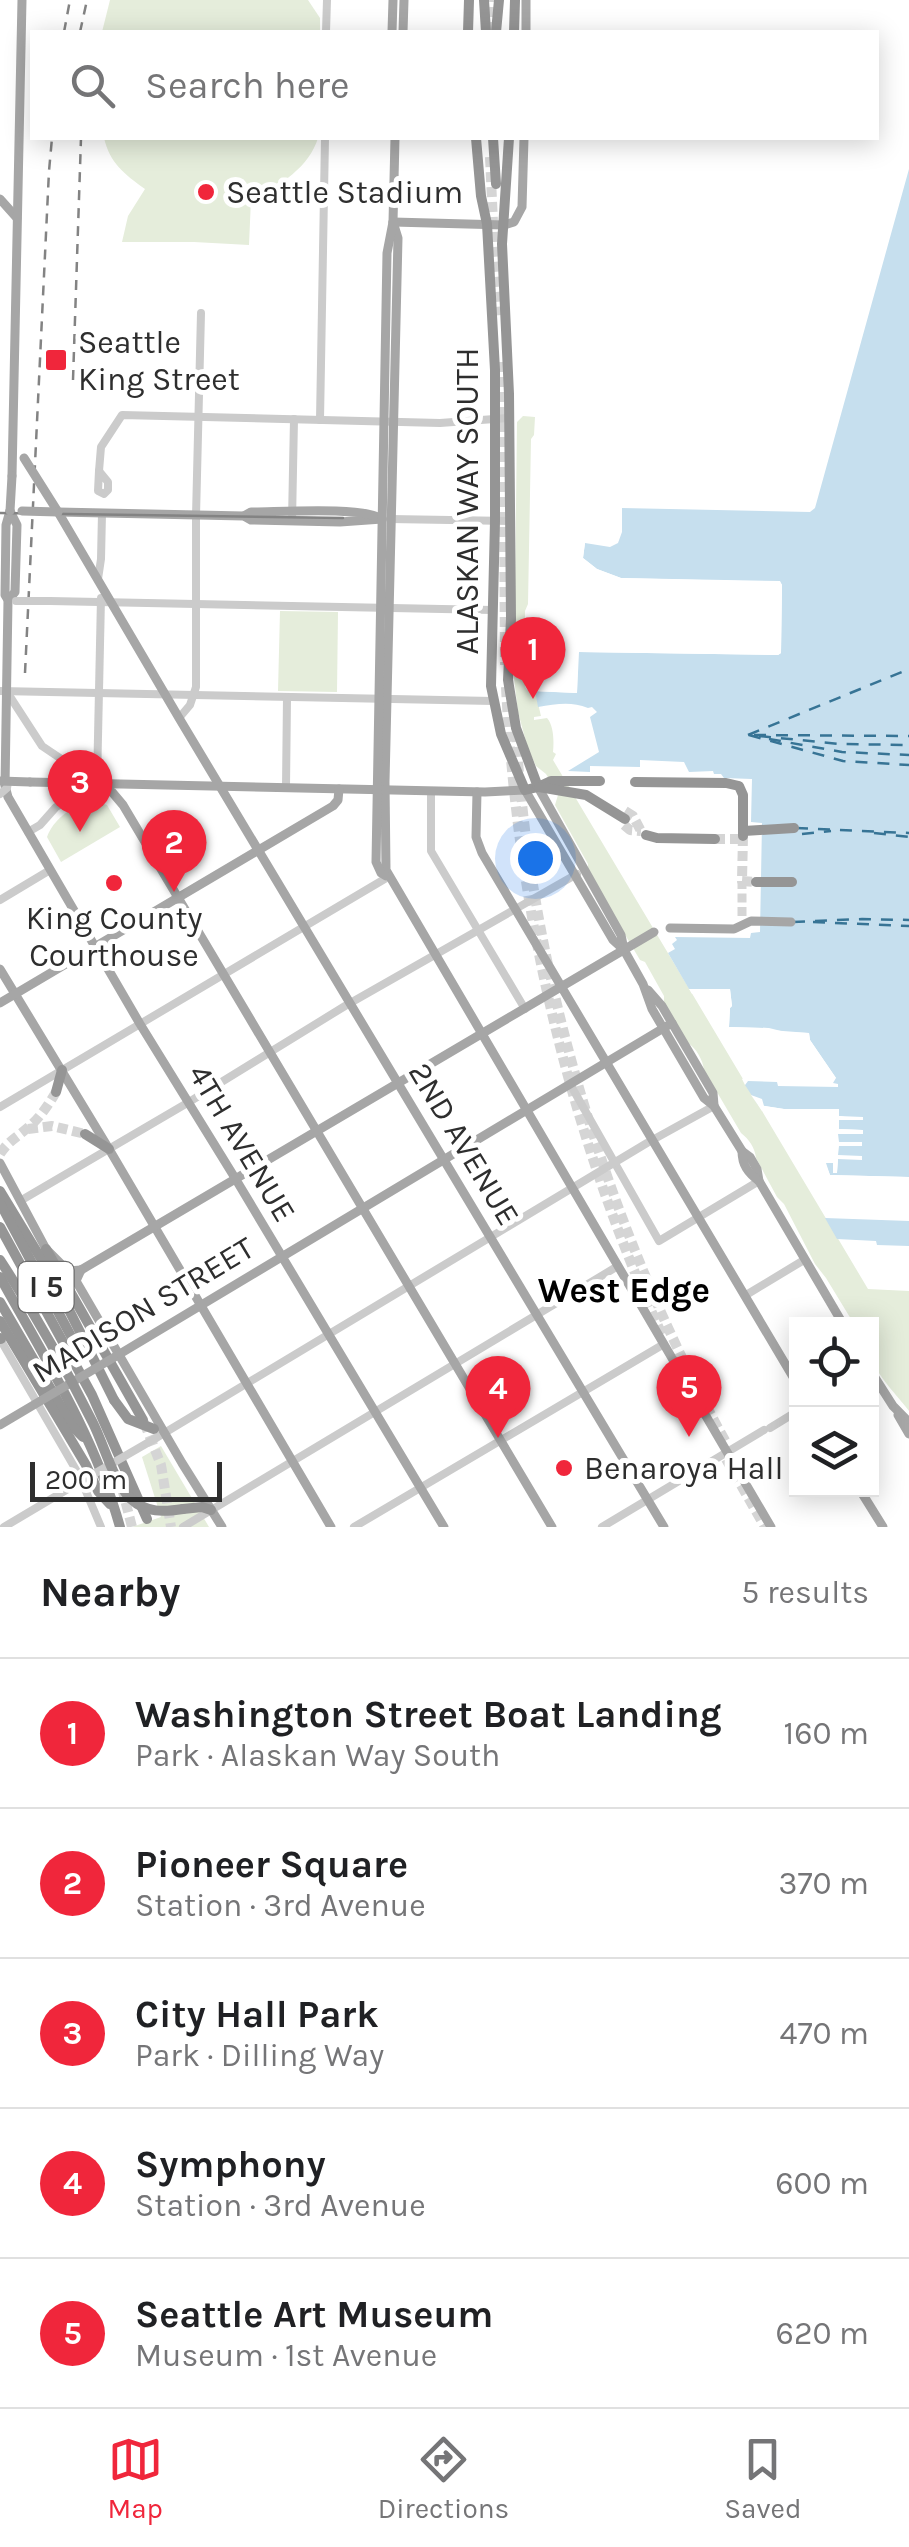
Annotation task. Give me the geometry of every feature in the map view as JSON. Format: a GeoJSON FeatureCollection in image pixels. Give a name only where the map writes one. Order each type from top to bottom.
{"type":"FeatureCollection","features":[{"type":"Feature","properties":{"kind":"highway"},"geometry":{"type":"LineString","coordinates":[[468,30],[469,0]]}},
{"type":"Feature","properties":{"kind":"highway"},"geometry":{"type":"LineString","coordinates":[[484,0],[486,30]]}},
{"type":"Feature","properties":{"kind":"highway"},"geometry":{"type":"LineString","coordinates":[[496,30],[499,0]]}},
{"type":"Feature","properties":{"kind":"highway"},"geometry":{"type":"LineString","coordinates":[[514,30],[516,0]]}},
{"type":"Feature","properties":{"kind":"highway","name":"ALASKAN WAY SOUTH"},"geometry":{"type":"LineString","coordinates":[[476,140],[487,224],[494,370],[495,520],[490,661],[501,734],[524,790]]}},
{"type":"Feature","properties":{"kind":"highway"},"geometry":{"type":"LineString","coordinates":[[493,140],[496,184]]}},
{"type":"Feature","properties":{"kind":"highway"},"geometry":{"type":"LineString","coordinates":[[504,224],[509,140]]}},
{"type":"Feature","properties":{"kind":"highway","name":"ALASKAN WAY SOUTH"},"geometry":{"type":"LineString","coordinates":[[504,224],[502,282],[508,370],[510,521],[508,680],[519,736],[538,787]]}},
{"type":"Feature","properties":{"kind":"highway"},"geometry":{"type":"LineString","coordinates":[[524,790],[551,781],[600,781]]}},
{"type":"Feature","properties":{"kind":"highway"},"geometry":{"type":"LineString","coordinates":[[635,782],[739,784],[746,792],[746,822],[759,832]]}},
{"type":"Feature","properties":{"kind":"highway"},"geometry":{"type":"LineString","coordinates":[[731,784],[740,788],[743,795],[744,834],[794,828]]}},
{"type":"Feature","properties":{"kind":"highway"},"geometry":{"type":"LineString","coordinates":[[538,787],[586,795],[624,819]]}},
{"type":"Feature","properties":{"kind":"highway"},"geometry":{"type":"LineString","coordinates":[[646,836],[714,839]]}},
{"type":"Feature","properties":{"kind":"highway"},"geometry":{"type":"LineString","coordinates":[[756,882],[792,882]]}},
{"type":"Feature","properties":{"kind":"highway"},"geometry":{"type":"LineString","coordinates":[[56,1092],[62,1070]]}},
{"type":"Feature","properties":{"kind":"highway"},"geometry":{"type":"LineString","coordinates":[[85,1134],[109,1149]]}},
{"type":"Feature","properties":{"kind":"highway"},"geometry":{"type":"LineString","coordinates":[[2,1197],[66,1301],[121,1413],[130,1422],[158,1433]]}},
{"type":"Feature","properties":{"kind":"highway","name":"I 5"},"geometry":{"type":"LineString","coordinates":[[2,1197],[72,1338],[83,1376]]}},
{"type":"Feature","properties":{"kind":"highway","name":"I 5"},"geometry":{"type":"LineString","coordinates":[[0,1227],[106,1421],[148,1519]]}},
{"type":"Feature","properties":{"kind":"highway"},"geometry":{"type":"LineString","coordinates":[[46,1249],[143,1420]]}},
{"type":"Feature","properties":{"kind":"highway"},"geometry":{"type":"LineString","coordinates":[[1,1258],[91,1418],[126,1493],[149,1509],[202,1506],[211,1510]]}},
{"type":"Feature","properties":{"kind":"highway","name":"I 5"},"geometry":{"type":"LineString","coordinates":[[0,1277],[90,1446],[120,1527]]}},
{"type":"Feature","properties":{"kind":"highway"},"geometry":{"type":"LineString","coordinates":[[0,1302],[73,1426],[90,1446]]}},
{"type":"Feature","properties":{"kind":"highway"},"geometry":{"type":"LineString","coordinates":[[0,1321],[98,1491],[116,1511]]}},
{"type":"Feature","properties":{"kind":"main road"},"geometry":{"type":"LineString","coordinates":[[22,0],[14,430],[5,511],[8,600],[4,782],[524,790],[579,873]]}},
{"type":"Feature","properties":{"kind":"main road"},"geometry":{"type":"LineString","coordinates":[[392,30],[393,0]]}},
{"type":"Feature","properties":{"kind":"main road"},"geometry":{"type":"LineString","coordinates":[[403,30],[404,0]]}},
{"type":"Feature","properties":{"kind":"main road"},"geometry":{"type":"LineString","coordinates":[[526,4],[526,30]]}},
{"type":"Feature","properties":{"kind":"main road"},"geometry":{"type":"LineString","coordinates":[[395,140],[393,222],[386,253],[389,421],[381,790],[384,863],[388,877],[771,1527]]}},
{"type":"Feature","properties":{"kind":"main road","name":"ALASKAN WAY SOUTH"},"geometry":{"type":"LineString","coordinates":[[504,224],[514,222],[522,207],[524,140]]}},
{"type":"Feature","properties":{"kind":"main road"},"geometry":{"type":"LineString","coordinates":[[0,199],[17,218]]}},
{"type":"Feature","properties":{"kind":"main road"},"geometry":{"type":"LineString","coordinates":[[0,209],[17,218]]}},
{"type":"Feature","properties":{"kind":"main road"},"geometry":{"type":"LineString","coordinates":[[393,222],[504,224]]}},
{"type":"Feature","properties":{"kind":"main road","name":"2ND AVENUE"},"geometry":{"type":"LineString","coordinates":[[14,430],[24,458],[100,581],[106,603],[221,786],[664,1527]]}},
{"type":"Feature","properties":{"kind":"main road"},"geometry":{"type":"LineString","coordinates":[[5,511],[244,516],[251,520],[292,516],[352,522],[387,519]]}},
{"type":"Feature","properties":{"kind":"main road","name":"4TH AVENUE"},"geometry":{"type":"LineString","coordinates":[[4,782],[8,797],[140,1024],[444,1527]]}},
{"type":"Feature","properties":{"kind":"main road"},"geometry":{"type":"LineString","coordinates":[[97,783],[123,805],[552,1527]]}},
{"type":"Feature","properties":{"kind":"main road"},"geometry":{"type":"LineString","coordinates":[[538,787],[613,940],[624,950],[704,1098],[714,1106],[742,1151],[749,1173],[759,1182],[839,1317]]}},
{"type":"Feature","properties":{"kind":"main road"},"geometry":{"type":"LineString","coordinates":[[0,1003],[335,804],[339,789]]}},
{"type":"Feature","properties":{"kind":"main road"},"geometry":{"type":"LineString","coordinates":[[477,792],[478,844],[789,1370]]}},
{"type":"Feature","properties":{"kind":"main road"},"geometry":{"type":"LineString","coordinates":[[670,928],[734,929],[743,920],[791,922]]}},
{"type":"Feature","properties":{"kind":"main road"},"geometry":{"type":"LineString","coordinates":[[0,1163],[46,1249],[68,1271],[82,1270],[654,932]]}},
{"type":"Feature","properties":{"kind":"main road"},"geometry":{"type":"LineString","coordinates":[[0,968],[332,1527]]}},
{"type":"Feature","properties":{"kind":"main road","name":"MADISON STREET"},"geometry":{"type":"LineString","coordinates":[[0,1425],[668,1026]]}},
{"type":"Feature","properties":{"kind":"main road"},"geometry":{"type":"LineString","coordinates":[[82,1270],[76,1281],[116,1356],[158,1433],[222,1527]]}},
{"type":"Feature","properties":{"kind":"main road"},"geometry":{"type":"LineString","coordinates":[[879,1384],[909,1434]]}},
{"type":"Feature","properties":{"kind":"main road"},"geometry":{"type":"LineString","coordinates":[[897,1412],[909,1422]]}},
{"type":"Feature","properties":{"kind":"main road"},"geometry":{"type":"LineString","coordinates":[[864,1497],[883,1527]]}},
{"type":"Feature","properties":{"kind":"street"},"geometry":{"type":"LineString","coordinates":[[326,30],[327,0]]}},
{"type":"Feature","properties":{"kind":"street"},"geometry":{"type":"LineString","coordinates":[[320,420],[325,140]]}},
{"type":"Feature","properties":{"kind":"street"},"geometry":{"type":"LineString","coordinates":[[179,718],[195,695],[201,313]]}},
{"type":"Feature","properties":{"kind":"street"},"geometry":{"type":"LineString","coordinates":[[99,470],[101,447],[122,415],[440,423],[508,418]]}},
{"type":"Feature","properties":{"kind":"street"},"geometry":{"type":"LineString","coordinates":[[292,516],[294,419]]}},
{"type":"Feature","properties":{"kind":"street"},"geometry":{"type":"LineString","coordinates":[[100,581],[102,513]]}},
{"type":"Feature","properties":{"kind":"street"},"geometry":{"type":"LineString","coordinates":[[387,519],[510,521]]}},
{"type":"Feature","properties":{"kind":"street"},"geometry":{"type":"LineString","coordinates":[[8,600],[492,610]]}},
{"type":"Feature","properties":{"kind":"street"},"geometry":{"type":"LineString","coordinates":[[97,783],[106,603]]}},
{"type":"Feature","properties":{"kind":"street"},"geometry":{"type":"LineString","coordinates":[[3,691],[493,701]]}},
{"type":"Feature","properties":{"kind":"street"},"geometry":{"type":"LineString","coordinates":[[3,691],[42,746],[97,783]]}},
{"type":"Feature","properties":{"kind":"street"},"geometry":{"type":"LineString","coordinates":[[286,788],[287,697]]}},
{"type":"Feature","properties":{"kind":"street"},"geometry":{"type":"LineString","coordinates":[[0,794],[7,788],[4,782]]}},
{"type":"Feature","properties":{"kind":"street"},"geometry":{"type":"LineString","coordinates":[[28,832],[74,797],[76,783]]}},
{"type":"Feature","properties":{"kind":"street"},"geometry":{"type":"LineString","coordinates":[[431,791],[430,851],[525,1008]]}},
{"type":"Feature","properties":{"kind":"street"},"geometry":{"type":"LineString","coordinates":[[0,900],[50,870]]}},
{"type":"Feature","properties":{"kind":"street"},"geometry":{"type":"LineString","coordinates":[[20,1201],[351,1003],[579,873]]}},
{"type":"Feature","properties":{"kind":"street"},"geometry":{"type":"LineString","coordinates":[[0,1107],[388,877]]}},
{"type":"Feature","properties":{"kind":"street"},"geometry":{"type":"LineString","coordinates":[[570,1084],[659,1241],[759,1182]]}},
{"type":"Feature","properties":{"kind":"street"},"geometry":{"type":"LineString","coordinates":[[1,1527],[714,1106]]}},
{"type":"Feature","properties":{"kind":"street"},"geometry":{"type":"LineString","coordinates":[[746,1295],[804,1260]]}},
{"type":"Feature","properties":{"kind":"street"},"geometry":{"type":"LineString","coordinates":[[183,1527],[618,1266]]}},
{"type":"Feature","properties":{"kind":"street"},"geometry":{"type":"LineString","coordinates":[[0,1338],[85,1479],[102,1527]]}},
{"type":"Feature","properties":{"kind":"street"},"geometry":{"type":"LineString","coordinates":[[354,1527],[664,1344]]}},
{"type":"Feature","properties":{"kind":"street"},"geometry":{"type":"LineString","coordinates":[[602,1527],[789,1416]]}},
{"type":"Feature","properties":{"kind":"green space"},"geometry":{"type":"Polygon","coordinates":[[[110,0],[308,0],[320,18],[320,30],[102,30],[110,0]]]}},
{"type":"Feature","properties":{"kind":"green space","name":"Seattle Stadium"},"geometry":{"type":"Polygon","coordinates":[[[105,140],[317,140],[300,167],[251,199],[249,245],[122,242],[128,216],[145,189],[110,154],[105,140]]]}},
{"type":"Feature","properties":{"kind":"green space"},"geometry":{"type":"Polygon","coordinates":[[[523,416],[535,417],[525,611],[525,687],[535,691],[541,716],[534,720],[549,721],[556,754],[553,760],[868,1289],[909,1291],[909,1411],[879,1372],[879,1317],[850,1317],[815,1264],[751,1144],[588,872],[588,864],[555,805],[558,795],[528,749],[514,678],[517,422],[523,416]]]}},
{"type":"Feature","properties":{"kind":"green space"},"geometry":{"type":"Polygon","coordinates":[[[280,611],[338,612],[337,692],[278,691],[280,611]]]}},
{"type":"Feature","properties":{"kind":"green space"},"geometry":{"type":"Polygon","coordinates":[[[82,802],[107,805],[120,827],[61,862],[47,837],[57,821],[82,802]]]}},
{"type":"Feature","properties":{"kind":"green space"},"geometry":{"type":"Polygon","coordinates":[[[161,1446],[209,1527],[132,1527],[161,1517],[142,1457],[161,1446]]]}},
{"type":"Feature","properties":{"kind":"water"},"geometry":{"type":"Polygon","coordinates":[[[909,169],[909,1177],[830,1175],[825,1163],[833,1163],[837,1172],[838,1159],[862,1156],[838,1156],[838,1146],[861,1146],[861,1142],[838,1142],[838,1133],[863,1134],[862,1130],[839,1129],[839,1120],[863,1120],[839,1116],[839,1110],[758,1105],[745,1085],[747,1081],[836,1078],[809,1033],[729,1027],[730,989],[689,989],[668,953],[675,949],[675,937],[750,938],[751,933],[760,932],[762,823],[751,822],[752,779],[724,778],[713,771],[689,772],[684,762],[640,760],[640,767],[590,766],[590,772],[568,771],[599,752],[590,717],[597,712],[592,707],[569,704],[538,707],[535,691],[577,693],[578,652],[781,653],[780,582],[621,578],[597,569],[583,558],[585,543],[610,547],[618,543],[622,508],[810,512],[815,508],[909,169]]]}},
{"type":"Feature","properties":{"kind":"water"},"geometry":{"type":"Polygon","coordinates":[[[825,1218],[909,1221],[909,1246],[837,1239],[825,1218]]]}},
{"type":"Feature","properties":{"kind":"pier"},"geometry":{"type":"Polygon","coordinates":[[[580,542],[585,543],[583,558],[597,569],[621,578],[780,581],[781,653],[579,652],[577,693],[530,691],[534,686],[572,688],[573,651],[577,647],[776,650],[777,586],[620,583],[595,573],[580,561],[580,542]]]}},
{"type":"Feature","properties":{"kind":"pier"},"geometry":{"type":"Polygon","coordinates":[[[689,989],[730,989],[729,1027],[809,1033],[838,1087],[748,1081],[745,1085],[742,1079],[747,1076],[830,1078],[804,1038],[727,1032],[725,994],[692,994],[689,989]]]}},
{"type":"Feature","properties":{"kind":"pier"},"geometry":{"type":"Polygon","coordinates":[[[751,1095],[762,1099],[764,1106],[839,1109],[839,1116],[863,1117],[839,1120],[839,1129],[863,1130],[863,1134],[838,1134],[839,1142],[862,1142],[862,1146],[839,1146],[838,1155],[862,1156],[862,1160],[838,1159],[837,1173],[833,1173],[833,1163],[826,1163],[830,1175],[909,1177],[909,1182],[828,1180],[820,1163],[824,1158],[833,1161],[834,1113],[762,1111],[751,1095]]]}},
{"type":"Feature","properties":{"kind":"ferry route"},"geometry":{"type":"LineString","coordinates":[[748,735],[909,669]]}},
{"type":"Feature","properties":{"kind":"ferry route"},"geometry":{"type":"LineString","coordinates":[[749,735],[843,761],[909,765]]}},
{"type":"Feature","properties":{"kind":"ferry route"},"geometry":{"type":"LineString","coordinates":[[754,735],[909,736]]}},
{"type":"Feature","properties":{"kind":"ferry route"},"geometry":{"type":"LineString","coordinates":[[759,736],[840,744],[909,745]]}},
{"type":"Feature","properties":{"kind":"ferry route"},"geometry":{"type":"LineString","coordinates":[[769,739],[842,752],[909,755]]}},
{"type":"Feature","properties":{"kind":"ferry route"},"geometry":{"type":"LineString","coordinates":[[796,828],[909,833]]}},
{"type":"Feature","properties":{"kind":"ferry route"},"geometry":{"type":"LineString","coordinates":[[802,834],[831,831]]}},
{"type":"Feature","properties":{"kind":"ferry route"},"geometry":{"type":"LineString","coordinates":[[874,833],[909,837]]}},
{"type":"Feature","properties":{"kind":"ferry route"},"geometry":{"type":"LineString","coordinates":[[793,922],[909,920]]}},
{"type":"Feature","properties":{"kind":"ferry route"},"geometry":{"type":"LineString","coordinates":[[813,922],[909,926]]}},
{"type":"Feature","properties":{"kind":"tunnel"},"geometry":{"type":"LineString","coordinates":[[490,30],[492,0]]}},
{"type":"Feature","properties":{"kind":"tunnel"},"geometry":{"type":"LineString","coordinates":[[490,157],[501,315]]}},
{"type":"Feature","properties":{"kind":"tunnel"},"geometry":{"type":"LineString","coordinates":[[503,362],[505,665]]}},
{"type":"Feature","properties":{"kind":"tunnel"},"geometry":{"type":"LineString","coordinates":[[506,687],[522,854],[553,1019],[600,1181],[663,1337]]}},
{"type":"Feature","properties":{"kind":"tunnel"},"geometry":{"type":"LineString","coordinates":[[516,732],[538,915],[582,1100],[646,1278],[727,1444]]}},
{"type":"Feature","properties":{"kind":"tunnel"},"geometry":{"type":"LineString","coordinates":[[625,811],[633,816],[641,831]]}},
{"type":"Feature","properties":{"kind":"tunnel"},"geometry":{"type":"LineString","coordinates":[[624,825],[641,831]]}},
{"type":"Feature","properties":{"kind":"tunnel"},"geometry":{"type":"LineString","coordinates":[[743,836],[742,881],[756,882]]}},
{"type":"Feature","properties":{"kind":"tunnel"},"geometry":{"type":"LineString","coordinates":[[715,839],[743,839]]}},
{"type":"Feature","properties":{"kind":"tunnel"},"geometry":{"type":"LineString","coordinates":[[742,881],[742,916]]}},
{"type":"Feature","properties":{"kind":"tunnel"},"geometry":{"type":"LineString","coordinates":[[0,1154],[38,1118],[56,1092]]}},
{"type":"Feature","properties":{"kind":"tunnel"},"geometry":{"type":"LineString","coordinates":[[28,1129],[52,1126],[85,1134]]}},
{"type":"Feature","properties":{"kind":"tunnel"},"geometry":{"type":"LineString","coordinates":[[144,1422],[161,1465],[171,1527]]}},
{"type":"Feature","properties":{"kind":"tunnel"},"geometry":{"type":"LineString","coordinates":[[726,1459],[765,1527]]}},
{"type":"Feature","properties":{"kind":"tunnel"},"geometry":{"type":"LineString","coordinates":[[122,1488],[132,1527]]}},
{"type":"Feature","properties":{"kind":"tram line"},"geometry":{"type":"LineString","coordinates":[[0,513],[343,518]]}},
{"type":"Feature","properties":{"kind":"railway"},"geometry":{"type":"LineString","coordinates":[[64,30],[70,0]]}},
{"type":"Feature","properties":{"kind":"railway"},"geometry":{"type":"LineString","coordinates":[[80,30],[87,0]]}},
{"type":"Feature","properties":{"kind":"railway"},"geometry":{"type":"LineString","coordinates":[[25,673],[52,140]]}},
{"type":"Feature","properties":{"kind":"railway"},"geometry":{"type":"LineString","coordinates":[[73,380],[81,140]]}},
{"type":"Feature","properties":{"kind":"place","name":"Seattle Stadium"},"geometry":{"type":"Point","coordinates":[206,192]}},
{"type":"Feature","properties":{"kind":"place","name":"Seattle King Street"},"geometry":{"type":"Point","coordinates":[56,360]}},
{"type":"Feature","properties":{"kind":"place","name":"Washington Street Boat Landing"},"geometry":{"type":"Point","coordinates":[533,699]}},
{"type":"Feature","properties":{"kind":"place","name":"City Hall Park"},"geometry":{"type":"Point","coordinates":[80,832]}},
{"type":"Feature","properties":{"kind":"place","name":"King County Courthouse"},"geometry":{"type":"Point","coordinates":[114,883]}},
{"type":"Feature","properties":{"kind":"place","name":"Pioneer Square"},"geometry":{"type":"Point","coordinates":[174,892]}},
{"type":"Feature","properties":{"kind":"place","name":"Seattle Art Museum"},"geometry":{"type":"Point","coordinates":[689,1437]}},
{"type":"Feature","properties":{"kind":"place","name":"Symphony"},"geometry":{"type":"Point","coordinates":[498,1438]}},
{"type":"Feature","properties":{"kind":"place","name":"Benaroya Hall"},"geometry":{"type":"Point","coordinates":[564,1468]}},
{"type":"Feature","properties":{"kind":"district","name":"West Edge"},"geometry":{"type":"Point","coordinates":[624,1290]}}]}
